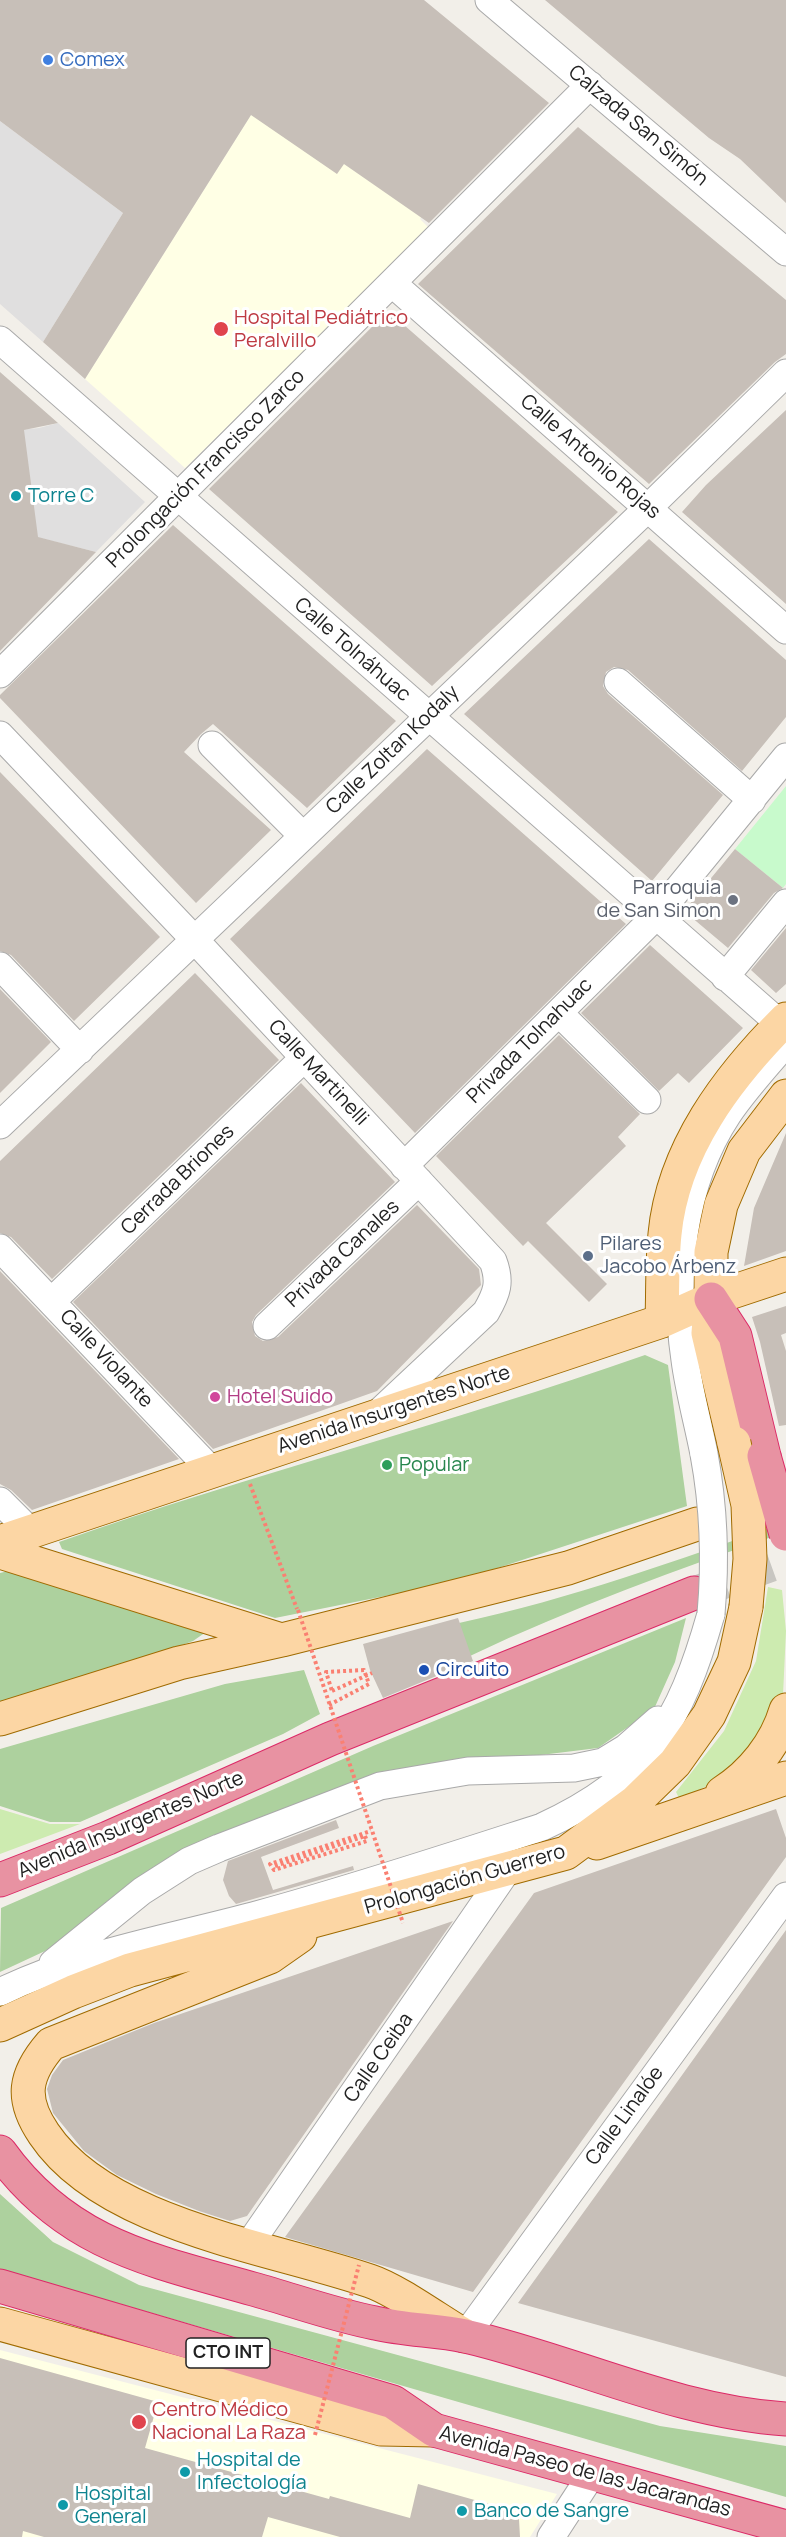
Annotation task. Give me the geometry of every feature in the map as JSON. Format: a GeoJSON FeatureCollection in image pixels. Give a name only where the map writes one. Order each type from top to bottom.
{"type":"FeatureCollection","features":[{"type":"Feature","properties":{"kind":"highway"},"geometry":{"type":"LineString","coordinates":[[711,1299],[735,1336],[764,1456],[786,1534]]}},
{"type":"Feature","properties":{"kind":"highway","name":"Avenida Insurgentes Norte"},"geometry":{"type":"LineString","coordinates":[[0,1880],[108,1838],[330,1739],[702,1603]]}},
{"type":"Feature","properties":{"kind":"highway"},"geometry":{"type":"LineString","coordinates":[[0,2152],[25,2183],[56,2212],[95,2237],[148,2259],[375,2324],[465,2336],[698,2405],[786,2419]]}},
{"type":"Feature","properties":{"kind":"highway","name":"CTO INT"},"geometry":{"type":"LineString","coordinates":[[0,2286],[393,2402],[434,2430]]}},
{"type":"Feature","properties":{"kind":"highway","name":"Avenida Paseo de las Jacarandas"},"geometry":{"type":"LineString","coordinates":[[434,2430],[592,2474],[748,2528],[786,2527]]}},
{"type":"Feature","properties":{"kind":"main road"},"geometry":{"type":"LineString","coordinates":[[672,1316],[665,1233],[673,1194],[685,1158],[704,1120],[734,1076],[785,1029]]}},
{"type":"Feature","properties":{"kind":"main road","name":"Prolongación Guerrero"},"geometry":{"type":"LineString","coordinates":[[0,2025],[73,1992],[130,1970],[566,1853],[636,1802],[675,1763],[709,1715],[734,1662],[746,1607],[750,1559],[748,1505],[708,1333],[711,1252],[721,1204],[744,1151],[786,1096]]}},
{"type":"Feature","properties":{"kind":"main road","name":"Avenida Insurgentes Norte"},"geometry":{"type":"LineString","coordinates":[[0,1542],[672,1316],[711,1299],[786,1274]]}},
{"type":"Feature","properties":{"kind":"main road"},"geometry":{"type":"LineString","coordinates":[[0,1719],[179,1663],[282,1641],[568,1568],[697,1524]]}},
{"type":"Feature","properties":{"kind":"main road"},"geometry":{"type":"LineString","coordinates":[[0,1552],[282,1641]]}},
{"type":"Feature","properties":{"kind":"main road"},"geometry":{"type":"LineString","coordinates":[[695,1809],[743,1780],[782,1725],[786,1710]]}},
{"type":"Feature","properties":{"kind":"main road"},"geometry":{"type":"LineString","coordinates":[[566,1853],[695,1809],[785,1783]]}},
{"type":"Feature","properties":{"kind":"main road"},"geometry":{"type":"LineString","coordinates":[[323,1920],[270,1957],[51,2044],[39,2058],[29,2077],[28,2098],[32,2117],[51,2145],[76,2170],[105,2190],[142,2209],[249,2246],[373,2282],[465,2336]]}},
{"type":"Feature","properties":{"kind":"main road","name":"Avenida Paseo de las Jacarandas"},"geometry":{"type":"LineString","coordinates":[[0,2324],[381,2429],[434,2430]]}},
{"type":"Feature","properties":{"kind":"street","name":"Calzada San Simón"},"geometry":{"type":"LineString","coordinates":[[489,0],[786,252]]}},
{"type":"Feature","properties":{"kind":"street","name":"Prolongación Francisco Zarco"},"geometry":{"type":"LineString","coordinates":[[0,674],[590,86]]}},
{"type":"Feature","properties":{"kind":"street","name":"Calle Antonio Rojas"},"geometry":{"type":"LineString","coordinates":[[393,284],[786,630]]}},
{"type":"Feature","properties":{"kind":"street","name":"Calle Tolnáhuac"},"geometry":{"type":"LineString","coordinates":[[0,340],[785,1029]]}},
{"type":"Feature","properties":{"kind":"street","name":"Calle Zoltan Kodaly"},"geometry":{"type":"LineString","coordinates":[[0,1125],[648,508],[786,373]]}},
{"type":"Feature","properties":{"kind":"street"},"geometry":{"type":"LineString","coordinates":[[618,682],[752,800]]}},
{"type":"Feature","properties":{"kind":"street","name":"Calle Martinelli"},"geometry":{"type":"LineString","coordinates":[[0,735],[194,939],[493,1261],[499,1277],[497,1292],[486,1312],[375,1417]]}},
{"type":"Feature","properties":{"kind":"street"},"geometry":{"type":"LineString","coordinates":[[212,745],[303,836]]}},
{"type":"Feature","properties":{"kind":"street","name":"Privada Tolnahuac"},"geometry":{"type":"LineString","coordinates":[[412,1174],[559,1013],[656,916],[786,757]]}},
{"type":"Feature","properties":{"kind":"street"},"geometry":{"type":"LineString","coordinates":[[724,977],[786,903]]}},
{"type":"Feature","properties":{"kind":"street"},"geometry":{"type":"LineString","coordinates":[[0,966],[80,1050]]}},
{"type":"Feature","properties":{"kind":"street"},"geometry":{"type":"LineString","coordinates":[[559,1013],[647,1100]]}},
{"type":"Feature","properties":{"kind":"street","name":"Cerrada Briones"},"geometry":{"type":"LineString","coordinates":[[52,1301],[304,1058]]}},
{"type":"Feature","properties":{"kind":"street","name":"Privada Canales"},"geometry":{"type":"LineString","coordinates":[[267,1326],[412,1174]]}},
{"type":"Feature","properties":{"kind":"street","name":"Calle Violante"},"geometry":{"type":"LineString","coordinates":[[0,1248],[52,1301],[227,1466]]}},
{"type":"Feature","properties":{"kind":"street"},"geometry":{"type":"LineString","coordinates":[[0,1992],[43,1971],[149,1941],[260,1914],[542,1827],[575,1812],[630,1772],[668,1726],[691,1681],[702,1603],[716,1541],[704,1454],[685,1360],[672,1316]]}},
{"type":"Feature","properties":{"kind":"street"},"geometry":{"type":"LineString","coordinates":[[0,1501],[31,1532]]}},
{"type":"Feature","properties":{"kind":"street"},"geometry":{"type":"LineString","coordinates":[[43,1971],[142,1891],[189,1861],[380,1786],[468,1771],[574,1768],[603,1762],[626,1748],[683,1695]]}},
{"type":"Feature","properties":{"kind":"street","name":"Calle Ceiba"},"geometry":{"type":"LineString","coordinates":[[249,2246],[508,1869]]}},
{"type":"Feature","properties":{"kind":"street","name":"Calle Linalóe"},"geometry":{"type":"LineString","coordinates":[[465,2336],[786,1896]]}},
{"type":"Feature","properties":{"kind":"street"},"geometry":{"type":"LineString","coordinates":[[551,2537],[592,2474]]}},
{"type":"Feature","properties":{"kind":"path"},"geometry":{"type":"LineString","coordinates":[[227,1466],[298,1610],[403,1923]]}},
{"type":"Feature","properties":{"kind":"path"},"geometry":{"type":"LineString","coordinates":[[329,1705],[369,1684],[364,1670],[326,1672],[332,1691],[372,1673]]}},
{"type":"Feature","properties":{"kind":"path"},"geometry":{"type":"LineString","coordinates":[[275,1866],[365,1836],[367,1841],[274,1870],[270,1864],[371,1831]]}},
{"type":"Feature","properties":{"kind":"path"},"geometry":{"type":"LineString","coordinates":[[315,2435],[359,2265]]}},
{"type":"Feature","properties":{"kind":"shaded area","name":"Hospital Pediátrico Peralvillo"},"geometry":{"type":"Polygon","coordinates":[[[251,115],[344,164],[403,203],[421,217],[420,219],[429,228],[185,468],[85,379],[251,115]]]}},
{"type":"Feature","properties":{"kind":"shaded area"},"geometry":{"type":"Polygon","coordinates":[[[0,121],[123,213],[43,342],[0,304],[0,121]]]}},
{"type":"Feature","properties":{"kind":"shaded area"},"geometry":{"type":"Polygon","coordinates":[[[58,423],[145,502],[96,552],[0,528],[0,432],[39,428],[58,423]]]}},
{"type":"Feature","properties":{"kind":"shaded area","name":"Centro Médico Nacional La Raza"},"geometry":{"type":"Polygon","coordinates":[[[0,2350],[557,2494],[530,2537],[0,2537],[0,2350]]]}},
{"type":"Feature","properties":{"kind":"green space"},"geometry":{"type":"Polygon","coordinates":[[[786,786],[786,884],[783,888],[735,849],[786,786]]]}},
{"type":"Feature","properties":{"kind":"green space"},"geometry":{"type":"Polygon","coordinates":[[[645,1355],[668,1365],[687,1506],[455,1582],[275,1618],[62,1549],[59,1542],[132,1517],[572,1380],[645,1355]]]}},
{"type":"Feature","properties":{"kind":"green space"},"geometry":{"type":"Polygon","coordinates":[[[786,1522],[786,1532],[626,1589],[470,1656],[459,1623],[583,1591],[786,1522]]]}},
{"type":"Feature","properties":{"kind":"green space"},"geometry":{"type":"Polygon","coordinates":[[[8,1571],[209,1630],[193,1641],[0,1711],[0,1573],[8,1571]]]}},
{"type":"Feature","properties":{"kind":"green space"},"geometry":{"type":"Polygon","coordinates":[[[768,1587],[782,1590],[786,1631],[783,1695],[746,1758],[714,1782],[680,1800],[676,1792],[724,1731],[756,1661],[768,1587]]]}},
{"type":"Feature","properties":{"kind":"green space"},"geometry":{"type":"Polygon","coordinates":[[[686,1618],[675,1662],[654,1709],[598,1748],[459,1765],[185,1867],[58,1945],[0,1972],[1,1908],[373,1746],[686,1618]]]}},
{"type":"Feature","properties":{"kind":"green space"},"geometry":{"type":"Polygon","coordinates":[[[304,1670],[320,1714],[283,1734],[80,1822],[50,1822],[0,1806],[0,1749],[225,1684],[304,1670]]]}},
{"type":"Feature","properties":{"kind":"green space"},"geometry":{"type":"Polygon","coordinates":[[[0,1809],[50,1824],[80,1824],[0,1854],[0,1809]]]}},
{"type":"Feature","properties":{"kind":"green space"},"geometry":{"type":"Polygon","coordinates":[[[0,2194],[53,2242],[139,2285],[660,2426],[786,2446],[786,2497],[0,2269],[0,2194]]]}},
{"type":"Feature","properties":{"kind":"building"},"geometry":{"type":"Polygon","coordinates":[[[0,0],[424,0],[549,103],[429,223],[344,164],[337,174],[251,115],[85,379],[43,342],[123,213],[0,121],[0,0]]]}},
{"type":"Feature","properties":{"kind":"building"},"geometry":{"type":"Polygon","coordinates":[[[545,0],[786,0],[786,203],[740,159],[709,138],[545,0]]]}},
{"type":"Feature","properties":{"kind":"building"},"geometry":{"type":"Polygon","coordinates":[[[578,127],[786,300],[786,354],[649,484],[418,284],[578,127]]]}},
{"type":"Feature","properties":{"kind":"building"},"geometry":{"type":"Polygon","coordinates":[[[388,311],[618,512],[432,686],[209,489],[388,311]]]}},
{"type":"Feature","properties":{"kind":"building"},"geometry":{"type":"Polygon","coordinates":[[[0,372],[58,423],[24,430],[38,537],[96,552],[0,651],[0,372]]]}},
{"type":"Feature","properties":{"kind":"building"},"geometry":{"type":"Polygon","coordinates":[[[786,410],[786,604],[682,512],[706,485],[786,410]]]}},
{"type":"Feature","properties":{"kind":"building"},"geometry":{"type":"Polygon","coordinates":[[[173,525],[396,721],[307,808],[213,724],[201,734],[184,752],[271,830],[196,903],[0,698],[0,695],[173,525]]]}},
{"type":"Feature","properties":{"kind":"building"},"geometry":{"type":"Polygon","coordinates":[[[649,539],[786,660],[786,717],[742,771],[628,670],[614,667],[606,672],[603,686],[608,694],[723,795],[652,881],[464,714],[649,539]]]}},
{"type":"Feature","properties":{"kind":"building"},"geometry":{"type":"Polygon","coordinates":[[[427,749],[626,924],[415,1133],[230,939],[427,749]]]}},
{"type":"Feature","properties":{"kind":"building"},"geometry":{"type":"Polygon","coordinates":[[[0,772],[160,937],[74,1021],[11,955],[0,951],[0,772]]]}},
{"type":"Feature","properties":{"kind":"building","name":"Parroquia de San Simon"},"geometry":{"type":"Polygon","coordinates":[[[735,849],[783,888],[774,893],[728,948],[684,911],[735,849]]]}},
{"type":"Feature","properties":{"kind":"building"},"geometry":{"type":"Polygon","coordinates":[[[786,928],[786,984],[776,993],[751,970],[786,928]]]}},
{"type":"Feature","properties":{"kind":"building"},"geometry":{"type":"Polygon","coordinates":[[[650,945],[743,1028],[689,1083],[678,1073],[659,1091],[581,1013],[650,945]]]}},
{"type":"Feature","properties":{"kind":"building"},"geometry":{"type":"Polygon","coordinates":[[[195,973],[279,1060],[52,1279],[11,1237],[0,1233],[0,1161],[195,973]]]}},
{"type":"Feature","properties":{"kind":"building"},"geometry":{"type":"Polygon","coordinates":[[[0,989],[51,1042],[0,1093],[0,989]]]}},
{"type":"Feature","properties":{"kind":"building"},"geometry":{"type":"Polygon","coordinates":[[[559,1035],[640,1114],[618,1137],[626,1146],[546,1223],[607,1284],[589,1302],[528,1241],[523,1246],[436,1156],[559,1035]]]}},
{"type":"Feature","properties":{"kind":"building"},"geometry":{"type":"Polygon","coordinates":[[[301,1083],[395,1182],[256,1315],[252,1322],[255,1336],[263,1341],[278,1337],[417,1205],[479,1269],[481,1285],[377,1391],[213,1449],[73,1302],[301,1083]]]}},
{"type":"Feature","properties":{"kind":"building"},"geometry":{"type":"Polygon","coordinates":[[[786,1133],[786,1251],[744,1266],[754,1208],[786,1133]]]}},
{"type":"Feature","properties":{"kind":"building"},"geometry":{"type":"Polygon","coordinates":[[[0,1271],[179,1459],[32,1510],[11,1490],[0,1484],[0,1271]]]}},
{"type":"Feature","properties":{"kind":"building"},"geometry":{"type":"Polygon","coordinates":[[[786,1306],[786,1333],[781,1335],[786,1351],[786,1425],[779,1426],[752,1317],[786,1306]]]}},
{"type":"Feature","properties":{"kind":"building"},"geometry":{"type":"Polygon","coordinates":[[[458,1618],[473,1661],[383,1698],[370,1670],[363,1644],[458,1618]]]}},
{"type":"Feature","properties":{"kind":"building"},"geometry":{"type":"Polygon","coordinates":[[[776,1809],[786,1838],[786,1857],[473,2292],[285,2237],[534,1893],[776,1809]]]}},
{"type":"Feature","properties":{"kind":"building"},"geometry":{"type":"Polygon","coordinates":[[[336,1820],[339,1828],[261,1857],[273,1890],[353,1866],[354,1870],[236,1904],[229,1896],[223,1880],[228,1861],[336,1820]]]}},
{"type":"Feature","properties":{"kind":"building"},"geometry":{"type":"Polygon","coordinates":[[[453,1921],[247,2216],[230,2221],[156,2194],[117,2175],[84,2151],[53,2113],[47,2089],[52,2075],[63,2060],[154,2023],[453,1921]]]}},
{"type":"Feature","properties":{"kind":"building"},"geometry":{"type":"Polygon","coordinates":[[[786,1930],[786,2377],[518,2303],[604,2184],[786,1930]]]}},
{"type":"Feature","properties":{"kind":"building","name":"Centro Médico Nacional La Raza"},"geometry":{"type":"Polygon","coordinates":[[[0,2358],[158,2402],[145,2448],[329,2499],[330,2496],[410,2518],[418,2484],[510,2510],[519,2519],[520,2537],[340,2537],[268,2517],[262,2537],[44,2537],[23,2531],[22,2537],[0,2537],[0,2358]]]}},
{"type":"Feature","properties":{"kind":"tunnel"},"geometry":{"type":"LineString","coordinates":[[694,1593],[786,1560]]}},
{"type":"Feature","properties":{"kind":"place","name":"Comex"},"geometry":{"type":"Point","coordinates":[48,60]}},
{"type":"Feature","properties":{"kind":"place","name":"Hospital Pediátrico Peralvillo"},"geometry":{"type":"Point","coordinates":[221,329]}},
{"type":"Feature","properties":{"kind":"place","name":"Torre C"},"geometry":{"type":"Point","coordinates":[16,496]}},
{"type":"Feature","properties":{"kind":"place","name":"Parroquia de San Simon"},"geometry":{"type":"Point","coordinates":[733,900]}},
{"type":"Feature","properties":{"kind":"place","name":"Pilares Jacobo Árbenz"},"geometry":{"type":"Point","coordinates":[588,1256]}},
{"type":"Feature","properties":{"kind":"place","name":"Hotel Suido"},"geometry":{"type":"Point","coordinates":[215,1397]}},
{"type":"Feature","properties":{"kind":"place","name":"Popular"},"geometry":{"type":"Point","coordinates":[387,1465]}},
{"type":"Feature","properties":{"kind":"place","name":"Circuito"},"geometry":{"type":"Point","coordinates":[424,1670]}},
{"type":"Feature","properties":{"kind":"place","name":"Centro Médico Nacional La Raza"},"geometry":{"type":"Point","coordinates":[139,2422]}},
{"type":"Feature","properties":{"kind":"place","name":"Hospital de Infectología"},"geometry":{"type":"Point","coordinates":[185,2472]}},
{"type":"Feature","properties":{"kind":"place","name":"Hospital General"},"geometry":{"type":"Point","coordinates":[63,2505]}},
{"type":"Feature","properties":{"kind":"place","name":"Banco de Sangre"},"geometry":{"type":"Point","coordinates":[462,2511]}}]}
